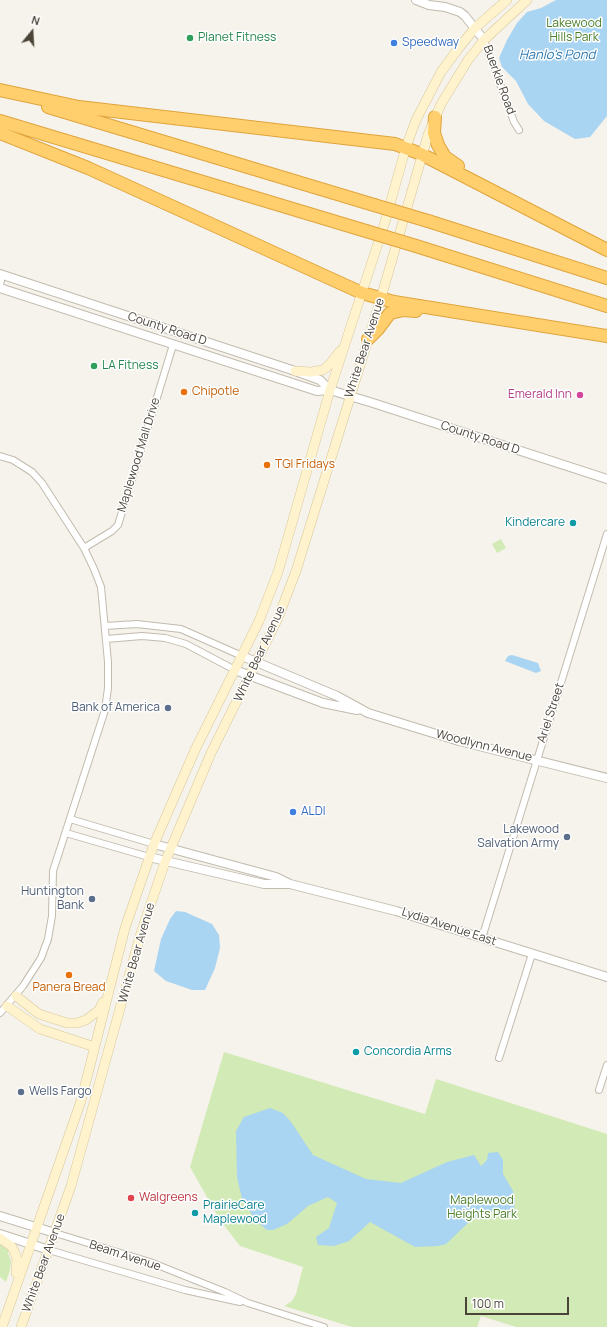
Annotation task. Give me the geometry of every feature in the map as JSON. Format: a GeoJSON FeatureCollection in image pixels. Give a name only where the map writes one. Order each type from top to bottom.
{"type":"FeatureCollection","features":[{"type":"Feature","properties":{"kind":"highway"},"geometry":{"type":"LineString","coordinates":[[0,90],[79,107],[395,144],[421,154],[607,250]]}},
{"type":"Feature","properties":{"kind":"highway"},"geometry":{"type":"LineString","coordinates":[[0,93],[428,221],[607,278]]}},
{"type":"Feature","properties":{"kind":"highway"},"geometry":{"type":"LineString","coordinates":[[435,117],[434,126],[436,140],[441,152],[450,161],[512,194],[581,236]]}},
{"type":"Feature","properties":{"kind":"highway"},"geometry":{"type":"LineString","coordinates":[[0,121],[416,246],[607,306]]}},
{"type":"Feature","properties":{"kind":"highway"},"geometry":{"type":"LineString","coordinates":[[0,133],[88,168],[362,293],[455,312],[607,336]]}},
{"type":"Feature","properties":{"kind":"highway"},"geometry":{"type":"LineString","coordinates":[[368,339],[390,313],[404,310],[455,312]]}},
{"type":"Feature","properties":{"kind":"main road","name":"White Bear Avenue"},"geometry":{"type":"LineString","coordinates":[[2,1327],[14,1289],[81,1101],[125,928],[149,857],[195,750],[259,621],[278,572],[330,390],[385,222],[406,147],[416,120],[436,81],[458,48],[476,28],[507,0]]}},
{"type":"Feature","properties":{"kind":"main road","name":"White Bear Avenue"},"geometry":{"type":"LineString","coordinates":[[21,1327],[50,1250],[81,1151],[140,936],[165,862],[211,754],[257,664],[278,618],[296,571],[349,396],[381,298],[421,154],[435,117],[453,84],[484,40],[527,0]]}},
{"type":"Feature","properties":{"kind":"main road"},"geometry":{"type":"LineString","coordinates":[[295,371],[311,372],[323,370],[329,365],[344,345]]}},
{"type":"Feature","properties":{"kind":"main road"},"geometry":{"type":"LineString","coordinates":[[16,996],[26,1006],[49,1018],[67,1023],[77,1023],[86,1020],[99,1010],[110,988]]}},
{"type":"Feature","properties":{"kind":"main road"},"geometry":{"type":"LineString","coordinates":[[7,1006],[40,1029],[95,1047]]}},
{"type":"Feature","properties":{"kind":"main road"},"geometry":{"type":"LineString","coordinates":[[0,1238],[12,1247],[17,1259],[14,1289]]}},
{"type":"Feature","properties":{"kind":"street","name":"Buerkle Road"},"geometry":{"type":"LineString","coordinates":[[416,0],[429,5],[445,7],[460,12],[476,28],[484,40],[514,122],[519,130]]}},
{"type":"Feature","properties":{"kind":"street"},"geometry":{"type":"LineString","coordinates":[[0,286],[1,275]]}},
{"type":"Feature","properties":{"kind":"street","name":"County Road D"},"geometry":{"type":"LineString","coordinates":[[1,275],[295,371],[320,380],[330,390]]}},
{"type":"Feature","properties":{"kind":"street","name":"County Road D"},"geometry":{"type":"LineString","coordinates":[[0,286],[173,345],[317,391],[330,390],[607,479]]}},
{"type":"Feature","properties":{"kind":"street","name":"Maplewood Mall Drive"},"geometry":{"type":"LineString","coordinates":[[84,548],[112,531],[118,525],[173,345]]}},
{"type":"Feature","properties":{"kind":"street"},"geometry":{"type":"LineString","coordinates":[[0,456],[13,460],[32,472],[42,483],[84,548],[101,587],[106,639],[108,688],[105,710],[54,871],[52,916],[48,939],[36,968],[16,996],[0,1012]]}},
{"type":"Feature","properties":{"kind":"street","name":"Ariel Street"},"geometry":{"type":"LineString","coordinates":[[482,938],[607,534]]}},
{"type":"Feature","properties":{"kind":"street"},"geometry":{"type":"LineString","coordinates":[[105,626],[137,624],[181,629],[242,656]]}},
{"type":"Feature","properties":{"kind":"street"},"geometry":{"type":"LineString","coordinates":[[106,639],[142,636],[165,638],[186,644],[236,670]]}},
{"type":"Feature","properties":{"kind":"street","name":"Woodlynn Avenue"},"geometry":{"type":"LineString","coordinates":[[242,656],[257,664],[337,696],[361,710]]}},
{"type":"Feature","properties":{"kind":"street","name":"Woodlynn Avenue"},"geometry":{"type":"LineString","coordinates":[[236,670],[250,677],[332,706],[361,710],[440,736],[607,778]]}},
{"type":"Feature","properties":{"kind":"street"},"geometry":{"type":"LineString","coordinates":[[70,818],[154,844]]}},
{"type":"Feature","properties":{"kind":"street"},"geometry":{"type":"LineString","coordinates":[[66,833],[149,857]]}},
{"type":"Feature","properties":{"kind":"street","name":"Lydia Avenue East"},"geometry":{"type":"LineString","coordinates":[[154,844],[276,877],[290,884],[382,907],[607,977]]}},
{"type":"Feature","properties":{"kind":"street","name":"Lydia Avenue East"},"geometry":{"type":"LineString","coordinates":[[149,857],[165,862],[264,884],[290,884]]}},
{"type":"Feature","properties":{"kind":"street"},"geometry":{"type":"LineString","coordinates":[[499,1058],[532,954]]}},
{"type":"Feature","properties":{"kind":"street"},"geometry":{"type":"LineString","coordinates":[[599,1090],[607,1066]]}},
{"type":"Feature","properties":{"kind":"street","name":"Beam Avenue"},"geometry":{"type":"LineString","coordinates":[[0,1216],[150,1262],[225,1292],[248,1303]]}},
{"type":"Feature","properties":{"kind":"street","name":"Beam Avenue"},"geometry":{"type":"LineString","coordinates":[[0,1234],[185,1290],[248,1303],[324,1327]]}},
{"type":"Feature","properties":{"kind":"green space"},"geometry":{"type":"Polygon","coordinates":[[[501,539],[506,548],[497,553],[492,544],[501,539]]]}},
{"type":"Feature","properties":{"kind":"green space","name":"Maplewood Heights Park"},"geometry":{"type":"Polygon","coordinates":[[[224,1052],[425,1114],[436,1079],[607,1134],[607,1327],[516,1327],[481,1316],[477,1327],[352,1327],[284,1306],[292,1301],[296,1294],[303,1267],[240,1246],[220,1220],[190,1167],[224,1052]]]}},
{"type":"Feature","properties":{"kind":"green space"},"geometry":{"type":"Polygon","coordinates":[[[0,1242],[9,1249],[8,1253],[11,1261],[6,1282],[0,1277],[0,1242]]]}},
{"type":"Feature","properties":{"kind":"water","name":"Hanlo's Pond"},"geometry":{"type":"Polygon","coordinates":[[[556,0],[607,0],[607,116],[590,137],[575,139],[544,121],[528,104],[516,81],[502,67],[499,58],[517,23],[527,12],[541,8],[556,0]]]}},
{"type":"Feature","properties":{"kind":"water"},"geometry":{"type":"Polygon","coordinates":[[[512,655],[538,663],[541,671],[536,673],[505,661],[508,656],[512,655]]]}},
{"type":"Feature","properties":{"kind":"water"},"geometry":{"type":"Polygon","coordinates":[[[176,911],[185,912],[212,924],[219,935],[220,948],[215,968],[205,990],[192,990],[166,981],[154,971],[161,939],[170,919],[176,911]]]}},
{"type":"Feature","properties":{"kind":"water"},"geometry":{"type":"Polygon","coordinates":[[[270,1108],[283,1113],[291,1122],[313,1155],[366,1179],[401,1183],[447,1162],[474,1155],[481,1166],[487,1160],[488,1153],[498,1152],[503,1160],[503,1174],[513,1191],[515,1202],[513,1216],[497,1211],[486,1211],[469,1222],[446,1244],[438,1246],[415,1247],[370,1222],[349,1241],[334,1246],[318,1245],[316,1237],[329,1228],[337,1203],[328,1197],[308,1206],[287,1224],[273,1230],[267,1230],[256,1221],[242,1199],[237,1177],[236,1131],[244,1117],[270,1108]]]}},
{"type":"Feature","properties":{"kind":"place","name":"Planet Fitness"},"geometry":{"type":"Point","coordinates":[190,38]}},
{"type":"Feature","properties":{"kind":"place","name":"Speedway"},"geometry":{"type":"Point","coordinates":[394,43]}},
{"type":"Feature","properties":{"kind":"place","name":"LA Fitness"},"geometry":{"type":"Point","coordinates":[94,366]}},
{"type":"Feature","properties":{"kind":"place","name":"Chipotle"},"geometry":{"type":"Point","coordinates":[184,392]}},
{"type":"Feature","properties":{"kind":"place","name":"Emerald Inn"},"geometry":{"type":"Point","coordinates":[580,395]}},
{"type":"Feature","properties":{"kind":"place","name":"TGI Fridays"},"geometry":{"type":"Point","coordinates":[267,465]}},
{"type":"Feature","properties":{"kind":"place","name":"Kindercare"},"geometry":{"type":"Point","coordinates":[573,523]}},
{"type":"Feature","properties":{"kind":"place","name":"Bank of America"},"geometry":{"type":"Point","coordinates":[168,708]}},
{"type":"Feature","properties":{"kind":"place","name":"ALDI"},"geometry":{"type":"Point","coordinates":[293,812]}},
{"type":"Feature","properties":{"kind":"place","name":"Lakewood Salvation Army"},"geometry":{"type":"Point","coordinates":[567,837]}},
{"type":"Feature","properties":{"kind":"place","name":"Huntington Bank"},"geometry":{"type":"Point","coordinates":[92,899]}},
{"type":"Feature","properties":{"kind":"place","name":"Panera Bread"},"geometry":{"type":"Point","coordinates":[69,975]}},
{"type":"Feature","properties":{"kind":"place","name":"Concordia Arms"},"geometry":{"type":"Point","coordinates":[356,1052]}},
{"type":"Feature","properties":{"kind":"place","name":"Wells Fargo"},"geometry":{"type":"Point","coordinates":[21,1092]}},
{"type":"Feature","properties":{"kind":"place","name":"Walgreens"},"geometry":{"type":"Point","coordinates":[131,1198]}},
{"type":"Feature","properties":{"kind":"place","name":"PrairieCare Maplewood"},"geometry":{"type":"Point","coordinates":[195,1213]}},
{"type":"Feature","properties":{"kind":"park label","name":"Lakewood Hills Park"},"geometry":{"type":"Point","coordinates":[574,31]}}]}
